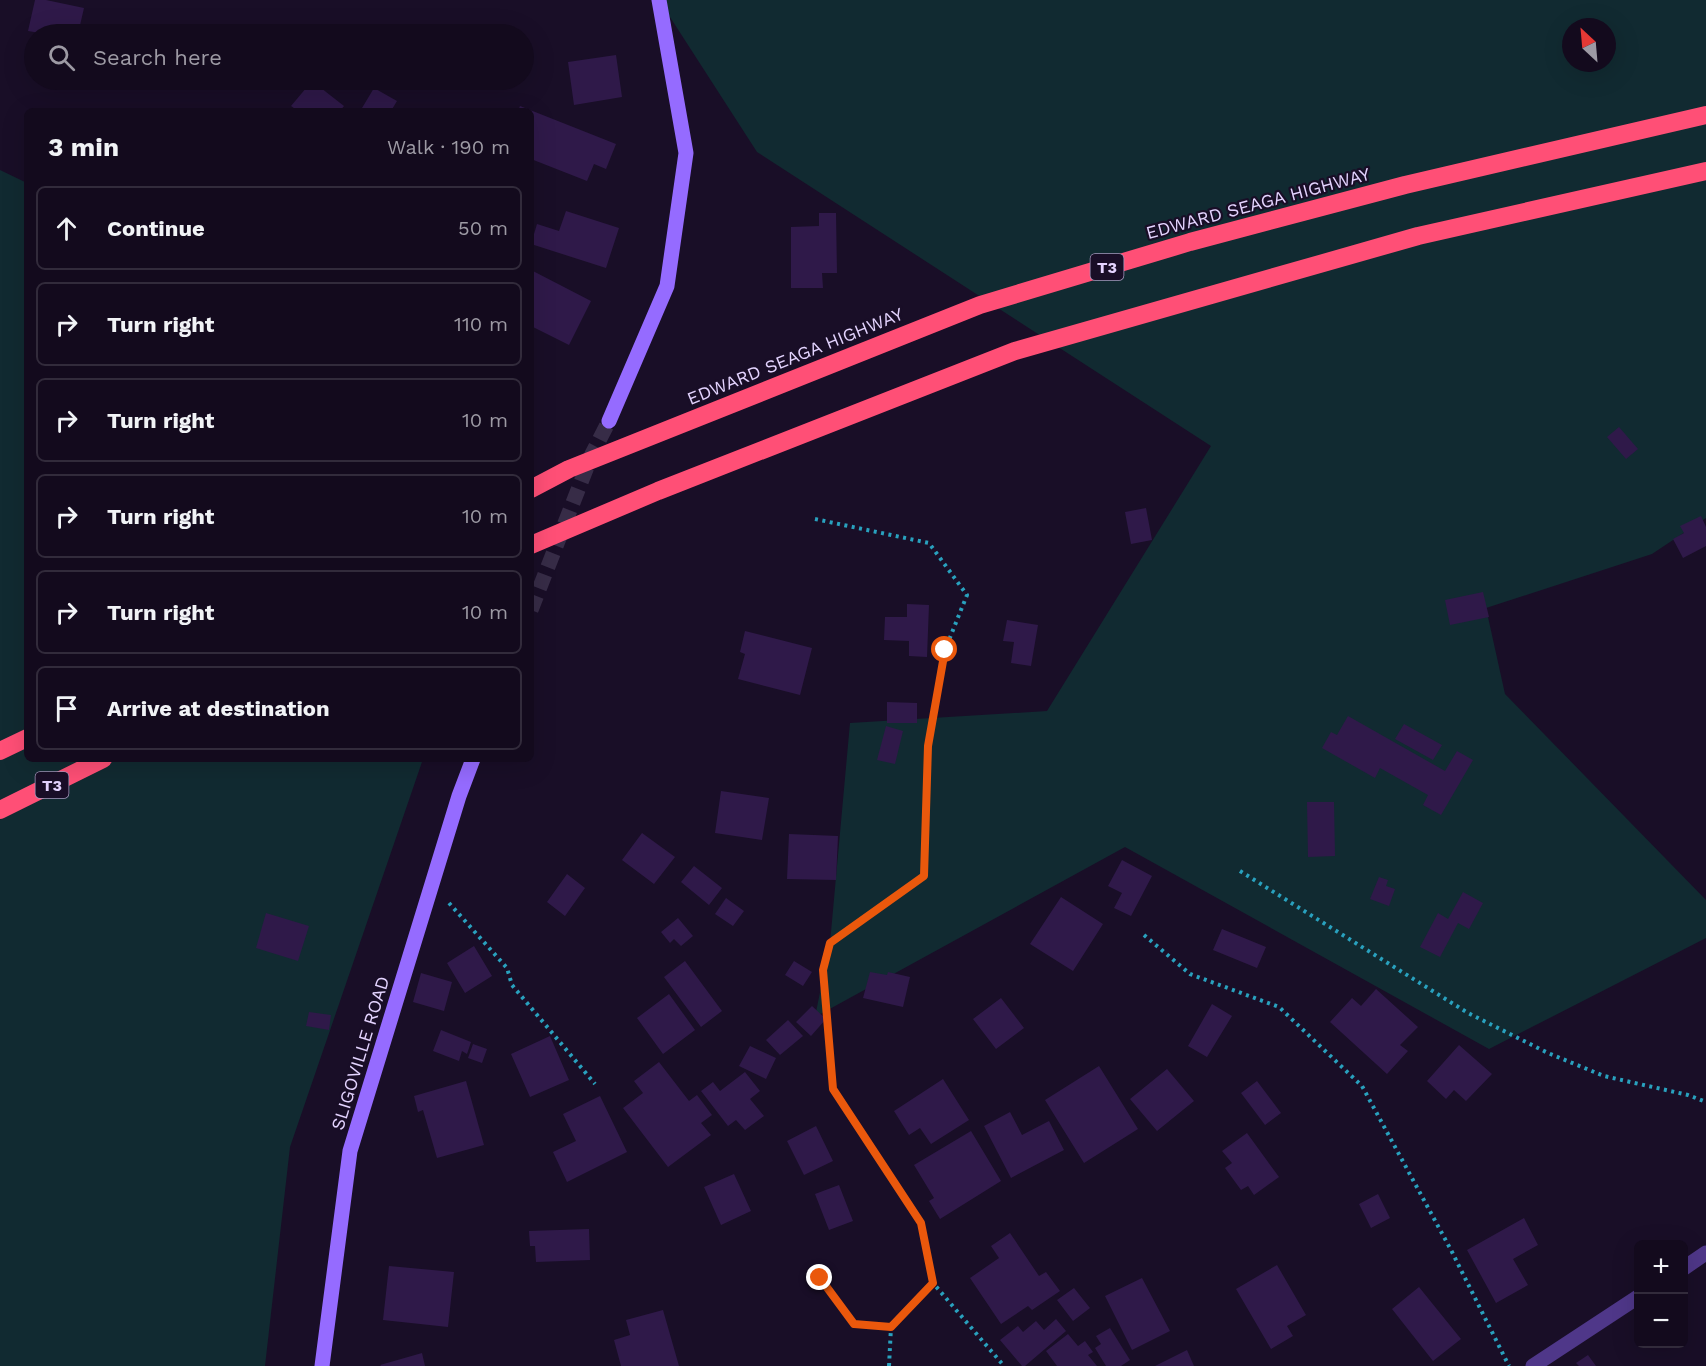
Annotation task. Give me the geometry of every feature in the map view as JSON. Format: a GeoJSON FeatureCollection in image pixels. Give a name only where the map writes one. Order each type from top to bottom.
{"type":"FeatureCollection","features":[{"type":"Feature","properties":{"kind":"highway","name":"EDWARD SEAGA HIGHWAY"},"geometry":{"type":"LineString","coordinates":[[534,487],[569,469],[980,305],[1190,242],[1405,185],[1706,115]]}},
{"type":"Feature","properties":{"kind":"highway"},"geometry":{"type":"LineString","coordinates":[[534,544],[658,491],[1015,351],[1418,236],[1706,171]]}},
{"type":"Feature","properties":{"kind":"highway"},"geometry":{"type":"LineString","coordinates":[[0,752],[24,740]]}},
{"type":"Feature","properties":{"kind":"highway","name":"T3"},"geometry":{"type":"LineString","coordinates":[[0,810],[97,762]]}},
{"type":"Feature","properties":{"kind":"street"},"geometry":{"type":"LineString","coordinates":[[609,421],[667,286],[686,153],[659,0]]}},
{"type":"Feature","properties":{"kind":"street","name":"SLIGOVILLE ROAD"},"geometry":{"type":"LineString","coordinates":[[322,1366],[350,1151],[459,796],[472,762]]}},
{"type":"Feature","properties":{"kind":"street"},"geometry":{"type":"LineString","coordinates":[[1688,1265],[1706,1253]]}},
{"type":"Feature","properties":{"kind":"street"},"geometry":{"type":"LineString","coordinates":[[1533,1366],[1634,1300]]}},
{"type":"Feature","properties":{"kind":"path"},"geometry":{"type":"LineString","coordinates":[[815,519],[929,543],[967,595],[945,650],[928,746],[924,876],[830,943],[823,970],[833,1089],[921,1223],[933,1283],[1004,1366]]}},
{"type":"Feature","properties":{"kind":"path"},"geometry":{"type":"LineString","coordinates":[[1240,871],[1468,1013],[1548,1053],[1604,1076],[1688,1095],[1706,1102]]}},
{"type":"Feature","properties":{"kind":"path"},"geometry":{"type":"LineString","coordinates":[[432,884],[507,968],[512,985],[595,1084]]}},
{"type":"Feature","properties":{"kind":"path"},"geometry":{"type":"LineString","coordinates":[[1144,935],[1190,974],[1279,1006],[1362,1086],[1451,1250],[1509,1366]]}},
{"type":"Feature","properties":{"kind":"path"},"geometry":{"type":"LineString","coordinates":[[820,1278],[854,1324],[891,1327]]}},
{"type":"Feature","properties":{"kind":"path"},"geometry":{"type":"LineString","coordinates":[[889,1366],[891,1327],[933,1283]]}},
{"type":"Feature","properties":{"kind":"shaded area"},"geometry":{"type":"Polygon","coordinates":[[[659,0],[1706,0],[1706,518],[1652,554],[1486,608],[1505,694],[1706,900],[1706,938],[1489,1049],[1125,847],[815,1017],[830,943],[850,723],[1047,711],[1211,446],[757,152],[659,0]]]}},
{"type":"Feature","properties":{"kind":"shaded area"},"geometry":{"type":"Polygon","coordinates":[[[0,170],[24,182],[24,762],[422,762],[290,1147],[265,1366],[0,1366],[0,170]]]}},
{"type":"Feature","properties":{"kind":"building"},"geometry":{"type":"Polygon","coordinates":[[[35,0],[84,8],[80,24],[30,24],[35,0]]]}},
{"type":"Feature","properties":{"kind":"building"},"geometry":{"type":"Polygon","coordinates":[[[616,55],[622,97],[574,105],[568,62],[616,55]]]}},
{"type":"Feature","properties":{"kind":"building"},"geometry":{"type":"Polygon","coordinates":[[[304,90],[324,90],[344,106],[342,108],[294,108],[291,106],[304,90]]]}},
{"type":"Feature","properties":{"kind":"building"},"geometry":{"type":"Polygon","coordinates":[[[373,90],[378,90],[397,101],[393,108],[362,108],[373,90]]]}},
{"type":"Feature","properties":{"kind":"building"},"geometry":{"type":"Polygon","coordinates":[[[534,112],[616,144],[606,169],[594,164],[587,181],[534,160],[534,112]]]}},
{"type":"Feature","properties":{"kind":"building"},"geometry":{"type":"Polygon","coordinates":[[[566,211],[619,228],[606,268],[534,245],[537,224],[559,231],[566,211]]]}},
{"type":"Feature","properties":{"kind":"building"},"geometry":{"type":"Polygon","coordinates":[[[819,213],[836,213],[837,273],[822,273],[823,288],[791,288],[791,227],[819,226],[819,213]]]}},
{"type":"Feature","properties":{"kind":"building"},"geometry":{"type":"Polygon","coordinates":[[[534,272],[591,301],[569,345],[534,328],[534,272]]]}},
{"type":"Feature","properties":{"kind":"building"},"geometry":{"type":"Polygon","coordinates":[[[1619,427],[1638,449],[1626,459],[1607,437],[1619,427]]]}},
{"type":"Feature","properties":{"kind":"building"},"geometry":{"type":"Polygon","coordinates":[[[1146,508],[1152,540],[1131,544],[1125,512],[1146,508]]]}},
{"type":"Feature","properties":{"kind":"building"},"geometry":{"type":"Polygon","coordinates":[[[1701,516],[1706,527],[1706,546],[1683,558],[1673,539],[1684,533],[1680,526],[1701,516]]]}},
{"type":"Feature","properties":{"kind":"building"},"geometry":{"type":"Polygon","coordinates":[[[1483,592],[1489,617],[1450,625],[1445,600],[1483,592]]]}},
{"type":"Feature","properties":{"kind":"building"},"geometry":{"type":"Polygon","coordinates":[[[907,604],[929,605],[927,657],[909,656],[909,641],[884,640],[885,617],[907,617],[907,604]]]}},
{"type":"Feature","properties":{"kind":"building"},"geometry":{"type":"Polygon","coordinates":[[[1007,620],[1038,625],[1031,666],[1011,663],[1014,642],[1003,641],[1007,620]]]}},
{"type":"Feature","properties":{"kind":"building"},"geometry":{"type":"Polygon","coordinates":[[[745,631],[812,648],[800,695],[738,679],[745,654],[740,652],[745,631]]]}},
{"type":"Feature","properties":{"kind":"building"},"geometry":{"type":"Polygon","coordinates":[[[887,702],[917,703],[917,723],[887,723],[887,702]]]}},
{"type":"Feature","properties":{"kind":"building"},"geometry":{"type":"Polygon","coordinates":[[[1348,716],[1445,771],[1457,751],[1473,760],[1441,815],[1423,805],[1428,795],[1380,768],[1375,778],[1322,748],[1331,732],[1337,735],[1348,716]]]}},
{"type":"Feature","properties":{"kind":"building"},"geometry":{"type":"Polygon","coordinates":[[[1404,724],[1442,745],[1433,760],[1395,739],[1404,724]]]}},
{"type":"Feature","properties":{"kind":"building"},"geometry":{"type":"Polygon","coordinates":[[[886,726],[903,731],[895,764],[877,760],[886,726]]]}},
{"type":"Feature","properties":{"kind":"building"},"geometry":{"type":"Polygon","coordinates":[[[721,791],[769,798],[762,840],[715,833],[721,791]]]}},
{"type":"Feature","properties":{"kind":"building"},"geometry":{"type":"Polygon","coordinates":[[[1307,802],[1334,802],[1335,856],[1308,857],[1307,802]]]}},
{"type":"Feature","properties":{"kind":"building"},"geometry":{"type":"Polygon","coordinates":[[[642,833],[675,857],[654,884],[622,860],[642,833]]]}},
{"type":"Feature","properties":{"kind":"building"},"geometry":{"type":"Polygon","coordinates":[[[789,834],[838,836],[836,880],[787,879],[789,834]]]}},
{"type":"Feature","properties":{"kind":"building"},"geometry":{"type":"Polygon","coordinates":[[[1122,860],[1152,876],[1131,916],[1114,908],[1122,893],[1108,886],[1122,860]]]}},
{"type":"Feature","properties":{"kind":"building"},"geometry":{"type":"Polygon","coordinates":[[[694,866],[722,888],[709,905],[681,882],[694,866]]]}},
{"type":"Feature","properties":{"kind":"building"},"geometry":{"type":"Polygon","coordinates":[[[567,874],[585,888],[565,916],[547,902],[567,874]]]}},
{"type":"Feature","properties":{"kind":"building"},"geometry":{"type":"Polygon","coordinates":[[[1379,877],[1388,880],[1386,886],[1395,889],[1389,906],[1370,899],[1379,877]]]}},
{"type":"Feature","properties":{"kind":"building"},"geometry":{"type":"Polygon","coordinates":[[[1463,892],[1483,903],[1469,929],[1458,923],[1440,957],[1420,947],[1438,913],[1448,919],[1463,892]]]}},
{"type":"Feature","properties":{"kind":"building"},"geometry":{"type":"Polygon","coordinates":[[[1061,897],[1103,924],[1073,971],[1030,944],[1061,897]]]}},
{"type":"Feature","properties":{"kind":"building"},"geometry":{"type":"Polygon","coordinates":[[[726,898],[744,911],[733,926],[715,914],[726,898]]]}},
{"type":"Feature","properties":{"kind":"building"},"geometry":{"type":"Polygon","coordinates":[[[266,913],[309,926],[298,961],[256,948],[266,913]]]}},
{"type":"Feature","properties":{"kind":"building"},"geometry":{"type":"Polygon","coordinates":[[[678,918],[693,936],[681,946],[674,939],[670,943],[661,932],[678,918]]]}},
{"type":"Feature","properties":{"kind":"building"},"geometry":{"type":"Polygon","coordinates":[[[1222,929],[1266,947],[1257,968],[1213,950],[1222,929]]]}},
{"type":"Feature","properties":{"kind":"building"},"geometry":{"type":"Polygon","coordinates":[[[474,946],[492,976],[465,993],[447,963],[474,946]]]}},
{"type":"Feature","properties":{"kind":"building"},"geometry":{"type":"Polygon","coordinates":[[[685,961],[722,1011],[701,1027],[664,977],[685,961]]]}},
{"type":"Feature","properties":{"kind":"building"},"geometry":{"type":"Polygon","coordinates":[[[794,961],[812,972],[803,986],[785,975],[794,961]]]}},
{"type":"Feature","properties":{"kind":"building"},"geometry":{"type":"Polygon","coordinates":[[[870,972],[887,975],[888,972],[910,977],[903,1007],[863,998],[870,972]]]}},
{"type":"Feature","properties":{"kind":"building"},"geometry":{"type":"Polygon","coordinates":[[[421,973],[452,982],[444,1011],[413,1002],[421,973]]]}},
{"type":"Feature","properties":{"kind":"building"},"geometry":{"type":"Polygon","coordinates":[[[1376,989],[1418,1027],[1400,1045],[1408,1051],[1387,1074],[1330,1022],[1352,998],[1361,1006],[1376,989]]]}},
{"type":"Feature","properties":{"kind":"building"},"geometry":{"type":"Polygon","coordinates":[[[669,994],[695,1030],[663,1054],[637,1018],[669,994]]]}},
{"type":"Feature","properties":{"kind":"building"},"geometry":{"type":"Polygon","coordinates":[[[1001,998],[1024,1028],[996,1049],[973,1019],[1001,998]]]}},
{"type":"Feature","properties":{"kind":"building"},"geometry":{"type":"Polygon","coordinates":[[[1212,1004],[1232,1016],[1207,1057],[1188,1046],[1212,1004]]]}},
{"type":"Feature","properties":{"kind":"building"},"geometry":{"type":"Polygon","coordinates":[[[812,1006],[826,1019],[811,1036],[796,1022],[812,1006]]]}},
{"type":"Feature","properties":{"kind":"building"},"geometry":{"type":"Polygon","coordinates":[[[309,1012],[331,1015],[329,1030],[306,1026],[309,1012]]]}},
{"type":"Feature","properties":{"kind":"building"},"geometry":{"type":"Polygon","coordinates":[[[788,1020],[803,1036],[780,1055],[766,1040],[788,1020]]]}},
{"type":"Feature","properties":{"kind":"building"},"geometry":{"type":"Polygon","coordinates":[[[441,1030],[471,1042],[467,1054],[462,1051],[459,1061],[433,1051],[441,1030]]]}},
{"type":"Feature","properties":{"kind":"building"},"geometry":{"type":"Polygon","coordinates":[[[550,1036],[569,1080],[530,1097],[511,1054],[550,1036]]]}},
{"type":"Feature","properties":{"kind":"building"},"geometry":{"type":"Polygon","coordinates":[[[473,1044],[487,1049],[482,1063],[468,1058],[473,1044]]]}},
{"type":"Feature","properties":{"kind":"building"},"geometry":{"type":"Polygon","coordinates":[[[1459,1045],[1492,1074],[1466,1101],[1454,1090],[1446,1099],[1427,1081],[1459,1045]]]}},
{"type":"Feature","properties":{"kind":"building"},"geometry":{"type":"Polygon","coordinates":[[[750,1046],[776,1058],[766,1079],[739,1066],[750,1046]]]}},
{"type":"Feature","properties":{"kind":"building"},"geometry":{"type":"Polygon","coordinates":[[[659,1062],[689,1101],[697,1095],[712,1115],[701,1123],[711,1135],[668,1167],[623,1108],[643,1093],[634,1081],[659,1062]]]}},
{"type":"Feature","properties":{"kind":"building"},"geometry":{"type":"Polygon","coordinates":[[[1099,1066],[1138,1129],[1084,1163],[1045,1100],[1099,1066]]]}},
{"type":"Feature","properties":{"kind":"building"},"geometry":{"type":"Polygon","coordinates":[[[1167,1069],[1194,1101],[1157,1131],[1130,1099],[1167,1069]]]}},
{"type":"Feature","properties":{"kind":"building"},"geometry":{"type":"Polygon","coordinates":[[[745,1072],[760,1091],[750,1099],[764,1116],[745,1130],[736,1120],[728,1126],[701,1091],[713,1082],[720,1091],[745,1072]]]}},
{"type":"Feature","properties":{"kind":"building"},"geometry":{"type":"Polygon","coordinates":[[[943,1079],[969,1120],[931,1144],[920,1128],[909,1135],[894,1111],[943,1079]]]}},
{"type":"Feature","properties":{"kind":"building"},"geometry":{"type":"Polygon","coordinates":[[[466,1081],[484,1145],[437,1158],[423,1110],[418,1112],[414,1096],[466,1081]]]}},
{"type":"Feature","properties":{"kind":"building"},"geometry":{"type":"Polygon","coordinates":[[[1257,1081],[1281,1113],[1265,1125],[1241,1093],[1257,1081]]]}},
{"type":"Feature","properties":{"kind":"building"},"geometry":{"type":"Polygon","coordinates":[[[600,1096],[627,1152],[567,1182],[553,1152],[576,1141],[563,1114],[600,1096]]]}},
{"type":"Feature","properties":{"kind":"building"},"geometry":{"type":"Polygon","coordinates":[[[1010,1112],[1022,1135],[1049,1121],[1064,1150],[1011,1178],[984,1126],[1010,1112]]]}},
{"type":"Feature","properties":{"kind":"building"},"geometry":{"type":"Polygon","coordinates":[[[816,1126],[833,1161],[804,1175],[787,1141],[816,1126]]]}},
{"type":"Feature","properties":{"kind":"building"},"geometry":{"type":"Polygon","coordinates":[[[971,1131],[1001,1181],[940,1219],[929,1201],[934,1198],[914,1165],[971,1131]]]}},
{"type":"Feature","properties":{"kind":"building"},"geometry":{"type":"Polygon","coordinates":[[[1247,1133],[1279,1177],[1254,1195],[1248,1186],[1241,1190],[1225,1168],[1232,1163],[1222,1151],[1247,1133]]]}},
{"type":"Feature","properties":{"kind":"building"},"geometry":{"type":"Polygon","coordinates":[[[734,1174],[751,1211],[721,1225],[704,1187],[734,1174]]]}},
{"type":"Feature","properties":{"kind":"building"},"geometry":{"type":"Polygon","coordinates":[[[839,1185],[853,1221],[829,1230],[815,1194],[839,1185]]]}},
{"type":"Feature","properties":{"kind":"building"},"geometry":{"type":"Polygon","coordinates":[[[1378,1194],[1390,1218],[1371,1228],[1359,1204],[1378,1194]]]}},
{"type":"Feature","properties":{"kind":"building"},"geometry":{"type":"Polygon","coordinates":[[[1524,1218],[1538,1245],[1513,1259],[1528,1285],[1496,1303],[1467,1250],[1524,1218]]]}},
{"type":"Feature","properties":{"kind":"building"},"geometry":{"type":"Polygon","coordinates":[[[589,1229],[590,1260],[536,1262],[535,1246],[530,1246],[529,1231],[589,1229]]]}},
{"type":"Feature","properties":{"kind":"building"},"geometry":{"type":"Polygon","coordinates":[[[1010,1233],[1039,1276],[1046,1272],[1060,1291],[1032,1310],[1028,1306],[1001,1324],[970,1278],[999,1258],[991,1246],[1010,1233]]]}},
{"type":"Feature","properties":{"kind":"building"},"geometry":{"type":"Polygon","coordinates":[[[1277,1265],[1306,1315],[1287,1326],[1293,1336],[1271,1349],[1236,1289],[1277,1265]]]}},
{"type":"Feature","properties":{"kind":"building"},"geometry":{"type":"Polygon","coordinates":[[[389,1266],[454,1272],[448,1327],[383,1320],[389,1266]]]}},
{"type":"Feature","properties":{"kind":"building"},"geometry":{"type":"Polygon","coordinates":[[[1142,1278],[1170,1331],[1132,1350],[1105,1296],[1142,1278]]]}},
{"type":"Feature","properties":{"kind":"building"},"geometry":{"type":"Polygon","coordinates":[[[1419,1287],[1461,1339],[1433,1361],[1392,1309],[1419,1287]]]}},
{"type":"Feature","properties":{"kind":"building"},"geometry":{"type":"Polygon","coordinates":[[[1074,1288],[1090,1308],[1073,1321],[1057,1300],[1074,1288]]]}},
{"type":"Feature","properties":{"kind":"building"},"geometry":{"type":"Polygon","coordinates":[[[663,1310],[679,1366],[621,1366],[614,1340],[630,1335],[626,1320],[663,1310]]]}},
{"type":"Feature","properties":{"kind":"building"},"geometry":{"type":"Polygon","coordinates":[[[1056,1319],[1066,1331],[1025,1366],[1022,1366],[1000,1340],[1018,1326],[1023,1332],[1036,1321],[1044,1330],[1056,1319]]]}},
{"type":"Feature","properties":{"kind":"building"},"geometry":{"type":"Polygon","coordinates":[[[1110,1328],[1130,1360],[1121,1366],[1106,1366],[1095,1348],[1101,1344],[1096,1336],[1110,1328]]]}},
{"type":"Feature","properties":{"kind":"building"},"geometry":{"type":"Polygon","coordinates":[[[1068,1334],[1078,1346],[1085,1341],[1093,1352],[1088,1355],[1097,1366],[1057,1366],[1046,1351],[1068,1334]]]}},
{"type":"Feature","properties":{"kind":"building"},"geometry":{"type":"Polygon","coordinates":[[[1187,1350],[1194,1366],[1155,1366],[1187,1350]]]}},
{"type":"Feature","properties":{"kind":"building"},"geometry":{"type":"Polygon","coordinates":[[[422,1353],[425,1366],[380,1365],[422,1353]]]}},
{"type":"Feature","properties":{"kind":"building"},"geometry":{"type":"Polygon","coordinates":[[[1588,1355],[1596,1366],[1579,1366],[1576,1363],[1588,1355]]]}},
{"type":"Feature","properties":{"kind":"tunnel"},"geometry":{"type":"LineString","coordinates":[[534,602],[592,454],[609,421]]}},
{"type":"Feature","properties":{"kind":"route"},"geometry":{"type":"LineString","coordinates":[[820,1278],[854,1324],[891,1327],[933,1283],[921,1223],[833,1089],[823,970],[830,943],[924,876],[928,746],[945,650]]}}]}
